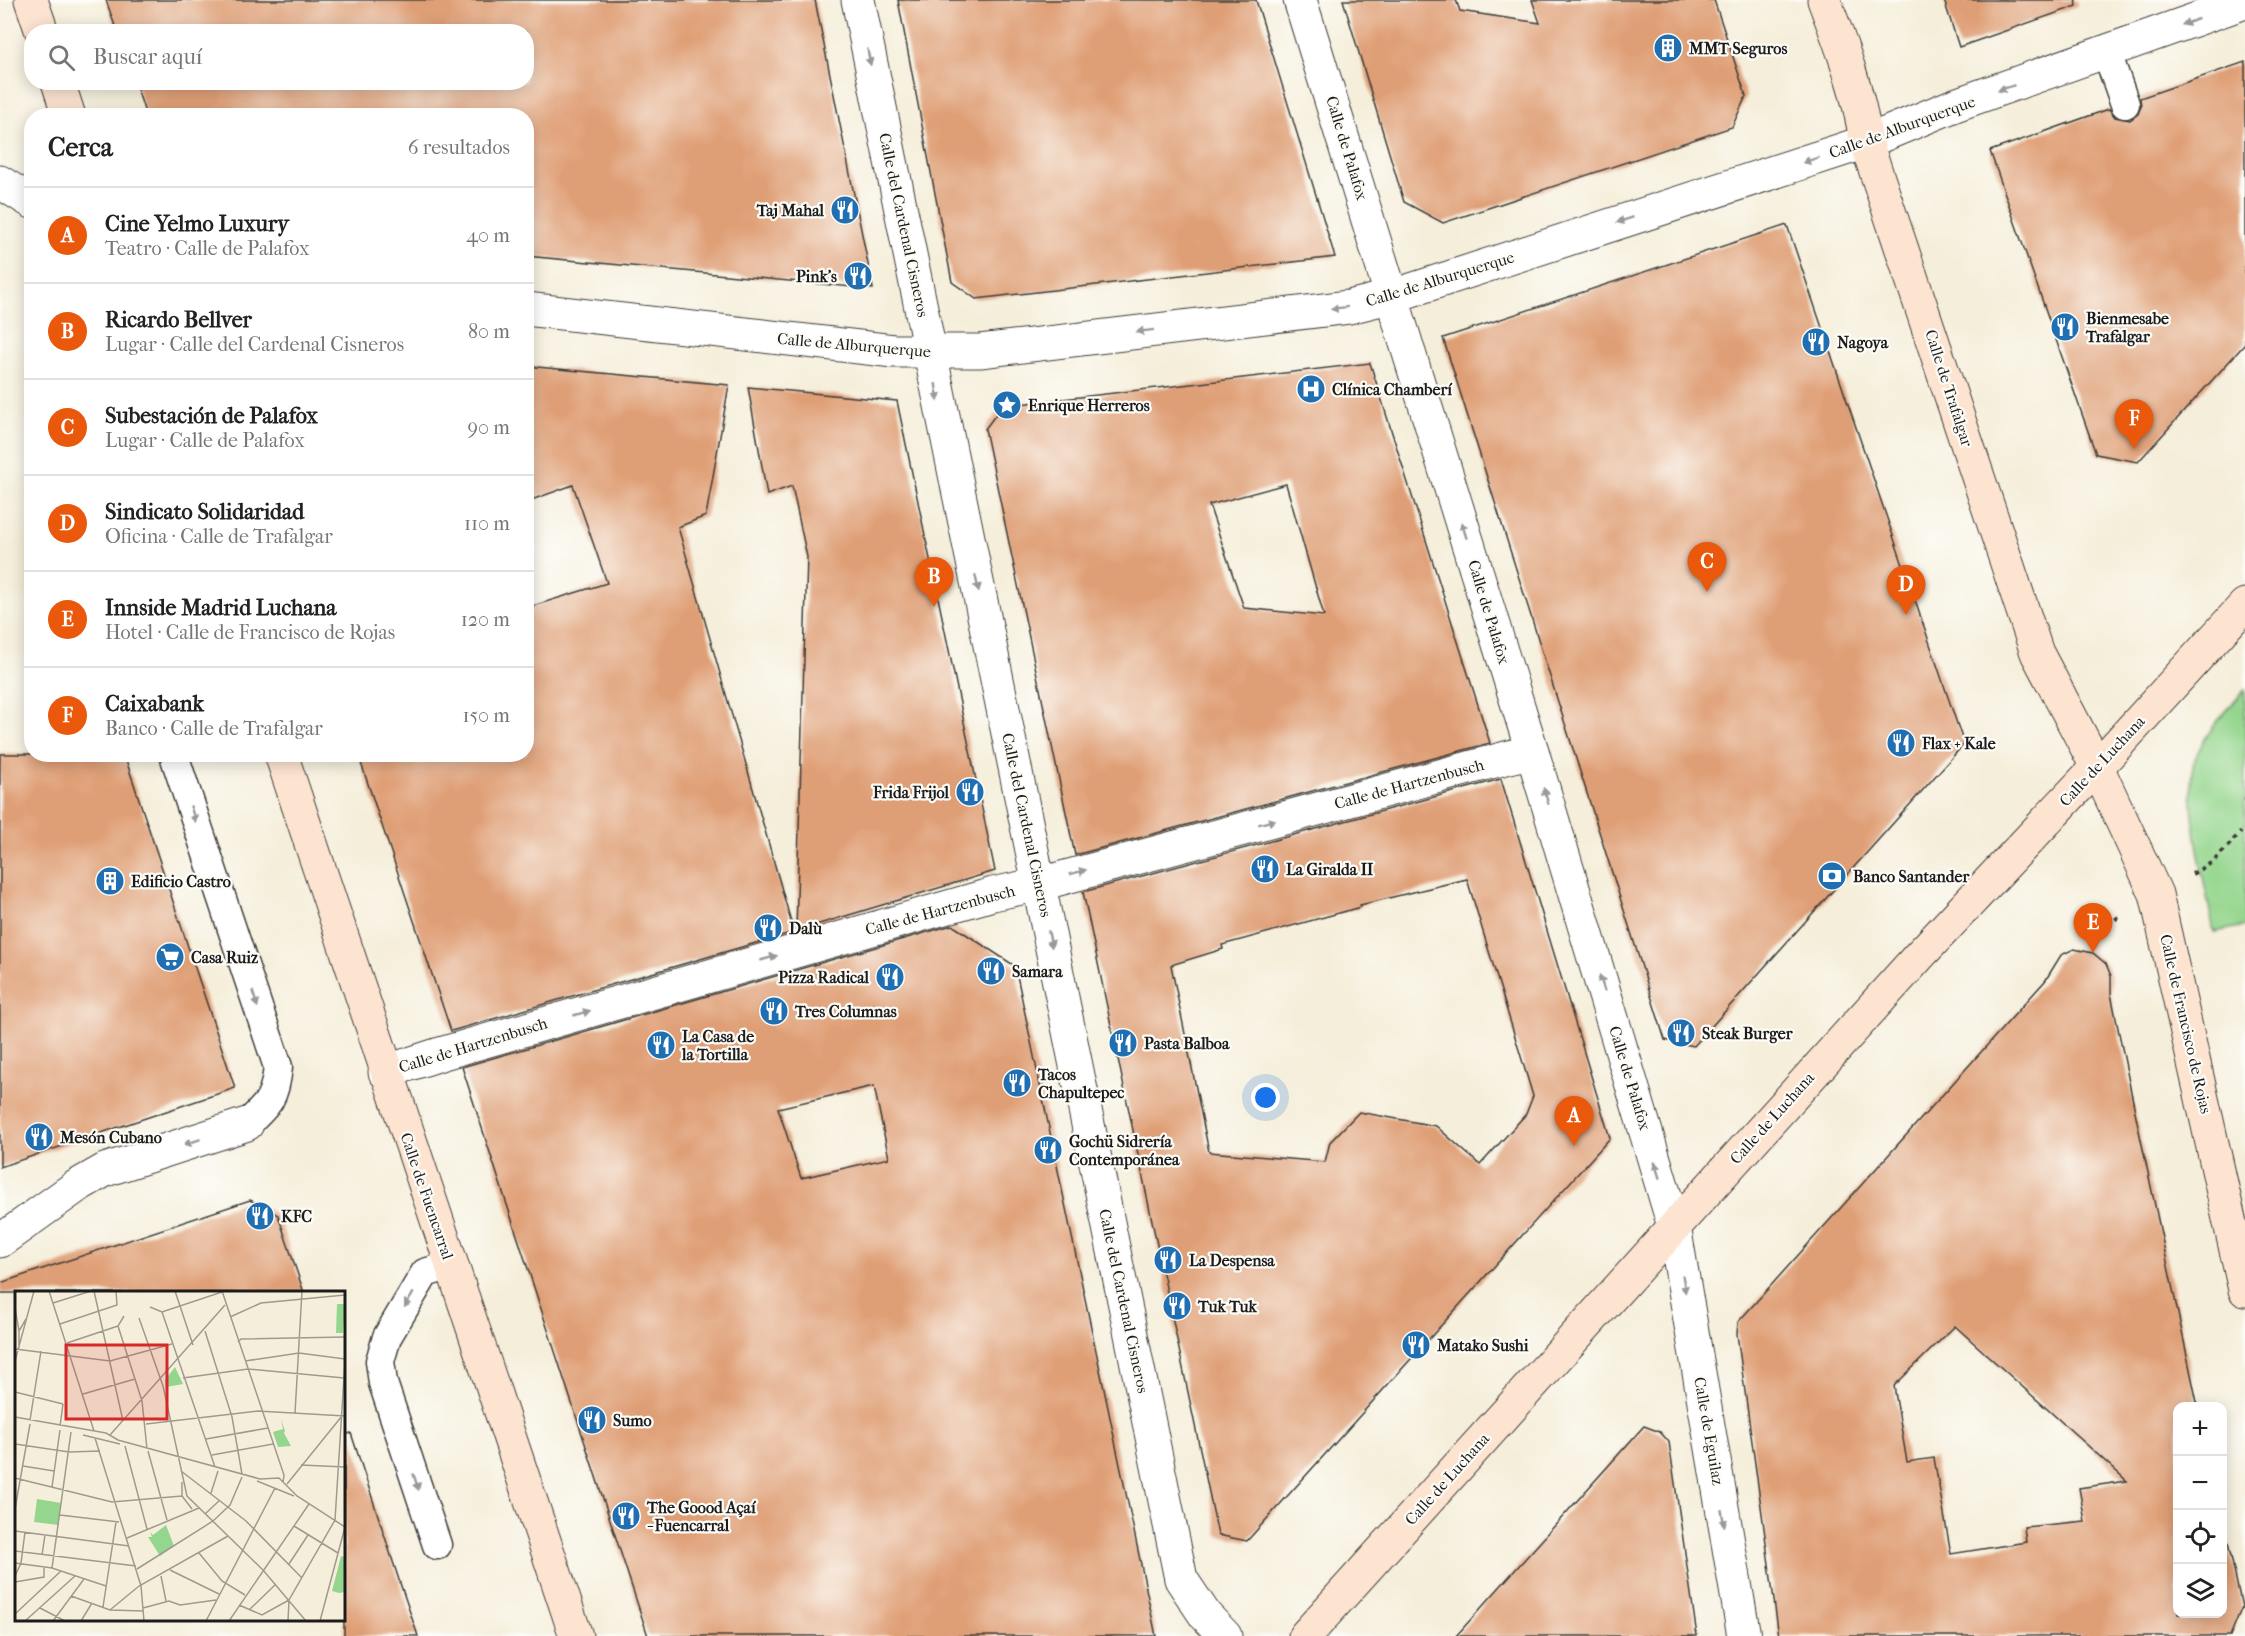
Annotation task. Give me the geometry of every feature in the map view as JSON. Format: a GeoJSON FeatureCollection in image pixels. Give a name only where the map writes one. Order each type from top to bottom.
{"type":"FeatureCollection","features":[{"type":"Feature","properties":{"kind":"street"},"geometry":{"type":"LineString","coordinates":[[31,0],[39,24]]}},
{"type":"Feature","properties":{"kind":"street","name":"Calle del Cardenal Cisneros"},"geometry":{"type":"LineString","coordinates":[[858,0],[1181,1579],[1205,1615],[1225,1636]]}},
{"type":"Feature","properties":{"kind":"street","name":"Calle de Palafox"},"geometry":{"type":"LineString","coordinates":[[1300,0],[1532,751],[1674,1226]]}},
{"type":"Feature","properties":{"kind":"street","name":"Calle de Trafalgar"},"geometry":{"type":"LineString","coordinates":[[1824,0],[1861,103],[1866,142],[2037,653],[2097,767]]}},
{"type":"Feature","properties":{"kind":"street","name":"Calle de Alburquerque"},"geometry":{"type":"LineString","coordinates":[[534,310],[894,351],[931,353],[980,351],[1349,307],[1393,296],[1866,142],[1955,105],[2107,53],[2245,2]]}},
{"type":"Feature","properties":{"kind":"street"},"geometry":{"type":"LineString","coordinates":[[61,90],[66,108]]}},
{"type":"Feature","properties":{"kind":"street"},"geometry":{"type":"LineString","coordinates":[[0,182],[24,197]]}},
{"type":"Feature","properties":{"kind":"street","name":"Calle de Luchana"},"geometry":{"type":"LineString","coordinates":[[1305,1636],[1918,957],[2097,767],[2245,605]]}},
{"type":"Feature","properties":{"kind":"street","name":"Calle de Hartzenbusch"},"geometry":{"type":"LineString","coordinates":[[385,1072],[969,900],[1040,884],[1532,751]]}},
{"type":"Feature","properties":{"kind":"street","name":"Calle de Fuencarral"},"geometry":{"type":"LineString","coordinates":[[283,762],[576,1636]]}},
{"type":"Feature","properties":{"kind":"street","name":"Calle de Francisco de Rojas"},"geometry":{"type":"LineString","coordinates":[[2097,767],[2157,894],[2245,1290]]}},
{"type":"Feature","properties":{"kind":"street"},"geometry":{"type":"LineString","coordinates":[[0,1241],[77,1186],[105,1170],[247,1124]]}},
{"type":"Feature","properties":{"kind":"street","name":"Calle de Eguilaz"},"geometry":{"type":"LineString","coordinates":[[1674,1226],[1744,1636]]}},
{"type":"Feature","properties":{"kind":"lane"},"geometry":{"type":"LineString","coordinates":[[2107,53],[2125,104]]}},
{"type":"Feature","properties":{"kind":"lane"},"geometry":{"type":"LineString","coordinates":[[176,762],[278,1067],[276,1086],[268,1105],[247,1124]]}},
{"type":"Feature","properties":{"kind":"lane"},"geometry":{"type":"LineString","coordinates":[[437,1545],[383,1383],[380,1361],[387,1337],[425,1273],[451,1265]]}},
{"type":"Feature","properties":{"kind":"green space"},"geometry":{"type":"Polygon","coordinates":[[[2245,690],[2245,926],[2214,932],[2197,845],[2191,777],[2194,762],[2203,742],[2216,723],[2245,690]]]}},
{"type":"Feature","properties":{"kind":"building"},"geometry":{"type":"Polygon","coordinates":[[[106,0],[815,0],[873,289],[534,257],[534,108],[143,108],[138,90],[534,90],[534,24],[114,24],[106,0]]]}},
{"type":"Feature","properties":{"kind":"building"},"geometry":{"type":"Polygon","coordinates":[[[898,0],[1256,0],[1335,257],[976,299],[952,282],[898,0]]]}},
{"type":"Feature","properties":{"kind":"building"},"geometry":{"type":"Polygon","coordinates":[[[1343,0],[1456,0],[1460,11],[1540,23],[1532,0],[1714,0],[1746,96],[1732,127],[1443,223],[1404,202],[1343,0]]]}},
{"type":"Feature","properties":{"kind":"building"},"geometry":{"type":"Polygon","coordinates":[[[1944,0],[2076,0],[2077,6],[1959,47],[1944,0]]]}},
{"type":"Feature","properties":{"kind":"building"},"geometry":{"type":"Polygon","coordinates":[[[2245,62],[2245,344],[2138,462],[2096,454],[1990,151],[2109,109],[2115,117],[2130,120],[2138,114],[2141,106],[2140,98],[2245,62]]]}},
{"type":"Feature","properties":{"kind":"building"},"geometry":{"type":"Polygon","coordinates":[[[1787,225],[1964,744],[1694,1046],[1665,1040],[1443,338],[1787,225]]]}},
{"type":"Feature","properties":{"kind":"building"},"geometry":{"type":"Polygon","coordinates":[[[1370,363],[1490,743],[1075,855],[985,429],[1002,406],[1370,363]],[[1286,484],[1209,505],[1244,608],[1324,616],[1286,484]]]}},
{"type":"Feature","properties":{"kind":"building"},"geometry":{"type":"Polygon","coordinates":[[[534,367],[729,385],[706,516],[678,527],[794,932],[451,1031],[361,762],[534,762],[534,606],[607,583],[573,485],[534,499],[534,367]]]}},
{"type":"Feature","properties":{"kind":"building"},"geometry":{"type":"Polygon","coordinates":[[[748,387],[897,401],[995,871],[796,931],[807,557],[792,486],[767,495],[748,387]]]}},
{"type":"Feature","properties":{"kind":"building"},"geometry":{"type":"Polygon","coordinates":[[[0,754],[24,754],[24,762],[127,762],[235,1088],[0,1167],[0,754]]]}},
{"type":"Feature","properties":{"kind":"building"},"geometry":{"type":"Polygon","coordinates":[[[1501,779],[1610,1138],[1247,1541],[1218,1535],[1083,892],[1501,779]],[[1467,879],[1360,905],[1361,907],[1222,945],[1223,949],[1171,965],[1209,1152],[1325,1162],[1330,1142],[1359,1112],[1436,1126],[1480,1165],[1526,1114],[1533,1096],[1467,879]]]}},
{"type":"Feature","properties":{"kind":"building"},"geometry":{"type":"Polygon","coordinates":[[[952,925],[1015,966],[1156,1636],[648,1636],[462,1067],[952,925]],[[874,1086],[778,1108],[801,1178],[889,1158],[874,1086]]]}},
{"type":"Feature","properties":{"kind":"building"},"geometry":{"type":"Polygon","coordinates":[[[2074,949],[2093,953],[2106,964],[2111,976],[2111,994],[2197,1402],[2173,1402],[2173,1618],[2227,1618],[2227,1538],[2242,1607],[2230,1636],[1779,1636],[1737,1334],[1738,1322],[2045,981],[2061,955],[2074,949]],[[1955,1326],[1894,1386],[1907,1462],[1934,1458],[1951,1554],[2026,1542],[2024,1527],[2085,1521],[2079,1488],[2127,1481],[1955,1326]]]}},
{"type":"Feature","properties":{"kind":"building"},"geometry":{"type":"Polygon","coordinates":[[[250,1200],[278,1215],[303,1291],[15,1291],[15,1293],[0,1293],[0,1283],[250,1200]]]}},
{"type":"Feature","properties":{"kind":"building"},"geometry":{"type":"Polygon","coordinates":[[[1644,1426],[1660,1432],[1669,1442],[1697,1636],[1456,1636],[1644,1426]]]}},
{"type":"Feature","properties":{"kind":"building"},"geometry":{"type":"Polygon","coordinates":[[[351,1433],[418,1636],[344,1636],[345,1435],[351,1433]]]}},
{"type":"Feature","properties":{"kind":"place","name":"MMT Seguros"},"geometry":{"type":"Point","coordinates":[1668,48]}},
{"type":"Feature","properties":{"kind":"place","name":"Taj Mahal"},"geometry":{"type":"Point","coordinates":[845,210]}},
{"type":"Feature","properties":{"kind":"place","name":"Pink's"},"geometry":{"type":"Point","coordinates":[858,276]}},
{"type":"Feature","properties":{"kind":"place","name":"Bienmesabe Trafalgar"},"geometry":{"type":"Point","coordinates":[2065,327]}},
{"type":"Feature","properties":{"kind":"place","name":"Nagoya"},"geometry":{"type":"Point","coordinates":[1816,342]}},
{"type":"Feature","properties":{"kind":"place","name":"Clínica Chamberí"},"geometry":{"type":"Point","coordinates":[1311,389]}},
{"type":"Feature","properties":{"kind":"place","name":"Enrique Herreros"},"geometry":{"type":"Point","coordinates":[1007,405]}},
{"type":"Feature","properties":{"kind":"place","name":"Caixabank"},"geometry":{"type":"Point","coordinates":[2134,449]}},
{"type":"Feature","properties":{"kind":"place","name":"Subestación de Palafox"},"geometry":{"type":"Point","coordinates":[1707,592]}},
{"type":"Feature","properties":{"kind":"place","name":"Ricardo Bellver"},"geometry":{"type":"Point","coordinates":[934,607]}},
{"type":"Feature","properties":{"kind":"place","name":"Sindicato Solidaridad"},"geometry":{"type":"Point","coordinates":[1906,615]}},
{"type":"Feature","properties":{"kind":"place","name":"Flax + Kale"},"geometry":{"type":"Point","coordinates":[1901,743]}},
{"type":"Feature","properties":{"kind":"place","name":"Frida Frijol"},"geometry":{"type":"Point","coordinates":[970,792]}},
{"type":"Feature","properties":{"kind":"place","name":"La Giralda II"},"geometry":{"type":"Point","coordinates":[1265,869]}},
{"type":"Feature","properties":{"kind":"place","name":"Banco Santander"},"geometry":{"type":"Point","coordinates":[1832,876]}},
{"type":"Feature","properties":{"kind":"place","name":"Edificio Castro"},"geometry":{"type":"Point","coordinates":[110,881]}},
{"type":"Feature","properties":{"kind":"place","name":"Dalù"},"geometry":{"type":"Point","coordinates":[768,928]}},
{"type":"Feature","properties":{"kind":"place","name":"Innside Madrid Luchana"},"geometry":{"type":"Point","coordinates":[2093,953]}},
{"type":"Feature","properties":{"kind":"place","name":"Casa Ruiz"},"geometry":{"type":"Point","coordinates":[170,957]}},
{"type":"Feature","properties":{"kind":"place","name":"Samara"},"geometry":{"type":"Point","coordinates":[991,971]}},
{"type":"Feature","properties":{"kind":"place","name":"Pizza Radical"},"geometry":{"type":"Point","coordinates":[890,977]}},
{"type":"Feature","properties":{"kind":"place","name":"Tres Columnas"},"geometry":{"type":"Point","coordinates":[774,1011]}},
{"type":"Feature","properties":{"kind":"place","name":"Steak Burger"},"geometry":{"type":"Point","coordinates":[1681,1033]}},
{"type":"Feature","properties":{"kind":"place","name":"Pasta Balboa"},"geometry":{"type":"Point","coordinates":[1123,1043]}},
{"type":"Feature","properties":{"kind":"place","name":"La Casa de la Tortilla"},"geometry":{"type":"Point","coordinates":[661,1045]}},
{"type":"Feature","properties":{"kind":"place","name":"Tacos Chapultepec"},"geometry":{"type":"Point","coordinates":[1017,1083]}},
{"type":"Feature","properties":{"kind":"place","name":"Mesón Cubano"},"geometry":{"type":"Point","coordinates":[39,1137]}},
{"type":"Feature","properties":{"kind":"place","name":"Cine Yelmo Luxury"},"geometry":{"type":"Point","coordinates":[1574,1146]}},
{"type":"Feature","properties":{"kind":"place","name":"Gochü Sidrería Contemporánea"},"geometry":{"type":"Point","coordinates":[1048,1150]}},
{"type":"Feature","properties":{"kind":"place","name":"KFC"},"geometry":{"type":"Point","coordinates":[260,1216]}},
{"type":"Feature","properties":{"kind":"place","name":"La Despensa"},"geometry":{"type":"Point","coordinates":[1168,1260]}},
{"type":"Feature","properties":{"kind":"place","name":"Tuk Tuk"},"geometry":{"type":"Point","coordinates":[1177,1306]}},
{"type":"Feature","properties":{"kind":"place","name":"Matako Sushi"},"geometry":{"type":"Point","coordinates":[1416,1345]}},
{"type":"Feature","properties":{"kind":"place","name":"Sumo"},"geometry":{"type":"Point","coordinates":[592,1420]}},
{"type":"Feature","properties":{"kind":"place","name":"The Goood Açaí - Fuencarral"},"geometry":{"type":"Point","coordinates":[626,1516]}}]}
